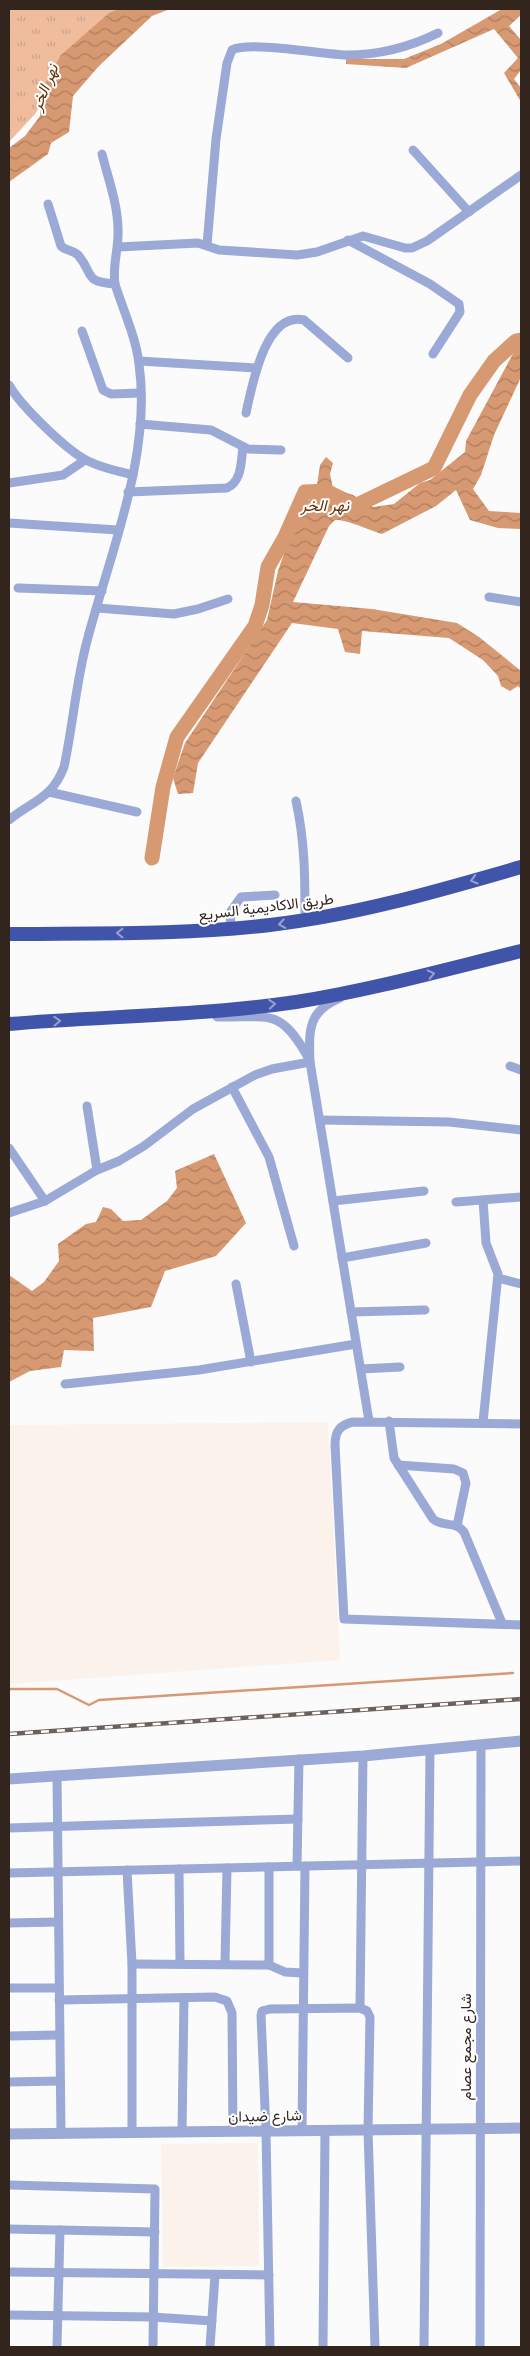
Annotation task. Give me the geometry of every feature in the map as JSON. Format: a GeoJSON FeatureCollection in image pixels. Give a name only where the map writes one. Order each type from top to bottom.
{"type":"FeatureCollection","features":[{"type":"Feature","properties":{"kind":"highway","name":"طريق الاكاديمية السريع"},"geometry":{"type":"LineString","coordinates":[[9,934],[190,933],[305,920],[388,904],[521,867]]}},
{"type":"Feature","properties":{"kind":"highway"},"geometry":{"type":"LineString","coordinates":[[9,1024],[168,1015],[295,1002],[379,985],[521,951]]}},
{"type":"Feature","properties":{"kind":"street"},"geometry":{"type":"LineString","coordinates":[[207,245],[216,139],[226,63],[232,50],[246,46],[313,54],[378,54],[402,49],[438,34]]}},
{"type":"Feature","properties":{"kind":"street"},"geometry":{"type":"LineString","coordinates":[[413,150],[469,212]]}},
{"type":"Feature","properties":{"kind":"street"},"geometry":{"type":"LineString","coordinates":[[9,820],[50,792],[59,781],[64,767],[80,676],[128,492],[140,424],[139,361],[115,284],[114,272],[118,246],[117,217],[102,154]]}},
{"type":"Feature","properties":{"kind":"street"},"geometry":{"type":"LineString","coordinates":[[118,246],[192,243],[207,245],[219,250],[297,255],[317,252],[363,236],[405,248],[412,248],[469,212],[521,175]]}},
{"type":"Feature","properties":{"kind":"street"},"geometry":{"type":"LineString","coordinates":[[48,204],[61,246],[78,256],[87,273],[94,280],[115,284]]}},
{"type":"Feature","properties":{"kind":"street"},"geometry":{"type":"LineString","coordinates":[[348,240],[430,284],[459,304],[460,312],[433,354]]}},
{"type":"Feature","properties":{"kind":"street"},"geometry":{"type":"LineString","coordinates":[[246,413],[257,368],[273,334],[286,321],[295,318],[304,320],[348,358]]}},
{"type":"Feature","properties":{"kind":"street"},"geometry":{"type":"LineString","coordinates":[[82,331],[103,390],[111,394],[141,393]]}},
{"type":"Feature","properties":{"kind":"street"},"geometry":{"type":"LineString","coordinates":[[139,361],[257,368]]}},
{"type":"Feature","properties":{"kind":"street"},"geometry":{"type":"LineString","coordinates":[[9,385],[17,398],[85,460],[132,475]]}},
{"type":"Feature","properties":{"kind":"street"},"geometry":{"type":"LineString","coordinates":[[140,424],[211,430],[242,447],[256,450],[281,450]]}},
{"type":"Feature","properties":{"kind":"street"},"geometry":{"type":"LineString","coordinates":[[128,492],[227,488],[236,481],[239,474],[242,447]]}},
{"type":"Feature","properties":{"kind":"street"},"geometry":{"type":"LineString","coordinates":[[9,483],[54,478],[63,475],[85,460]]}},
{"type":"Feature","properties":{"kind":"street"},"geometry":{"type":"LineString","coordinates":[[9,523],[118,530]]}},
{"type":"Feature","properties":{"kind":"street"},"geometry":{"type":"LineString","coordinates":[[18,588],[102,592]]}},
{"type":"Feature","properties":{"kind":"street"},"geometry":{"type":"LineString","coordinates":[[489,597],[521,602]]}},
{"type":"Feature","properties":{"kind":"street"},"geometry":{"type":"LineString","coordinates":[[97,608],[174,614],[198,609],[228,599]]}},
{"type":"Feature","properties":{"kind":"street"},"geometry":{"type":"LineString","coordinates":[[50,792],[137,812]]}},
{"type":"Feature","properties":{"kind":"street"},"geometry":{"type":"LineString","coordinates":[[296,801],[302,828],[305,857],[305,920]]}},
{"type":"Feature","properties":{"kind":"street"},"geometry":{"type":"LineString","coordinates":[[230,929],[231,911],[241,897],[275,895]]}},
{"type":"Feature","properties":{"kind":"street"},"geometry":{"type":"LineString","coordinates":[[369,1421],[310,1062],[310,1030],[316,1014],[333,1001],[379,985]]}},
{"type":"Feature","properties":{"kind":"street"},"geometry":{"type":"LineString","coordinates":[[168,1015],[267,1017],[275,1019],[289,1029],[310,1062]]}},
{"type":"Feature","properties":{"kind":"street"},"geometry":{"type":"LineString","coordinates":[[9,1213],[45,1201],[97,1170],[120,1161],[144,1146],[193,1108],[232,1086],[272,1069],[310,1062]]}},
{"type":"Feature","properties":{"kind":"street"},"geometry":{"type":"LineString","coordinates":[[510,1066],[521,1070]]}},
{"type":"Feature","properties":{"kind":"street"},"geometry":{"type":"LineString","coordinates":[[232,1086],[269,1157],[294,1246]]}},
{"type":"Feature","properties":{"kind":"street"},"geometry":{"type":"LineString","coordinates":[[87,1106],[97,1170]]}},
{"type":"Feature","properties":{"kind":"street"},"geometry":{"type":"LineString","coordinates":[[320,1120],[449,1122],[521,1130]]}},
{"type":"Feature","properties":{"kind":"street"},"geometry":{"type":"LineString","coordinates":[[9,1148],[45,1201]]}},
{"type":"Feature","properties":{"kind":"street"},"geometry":{"type":"LineString","coordinates":[[333,1201],[424,1191]]}},
{"type":"Feature","properties":{"kind":"street"},"geometry":{"type":"LineString","coordinates":[[456,1202],[521,1197]]}},
{"type":"Feature","properties":{"kind":"street"},"geometry":{"type":"LineString","coordinates":[[483,1200],[486,1243],[497,1269],[498,1278],[483,1422]]}},
{"type":"Feature","properties":{"kind":"street"},"geometry":{"type":"LineString","coordinates":[[342,1258],[426,1243]]}},
{"type":"Feature","properties":{"kind":"street"},"geometry":{"type":"LineString","coordinates":[[498,1278],[521,1284]]}},
{"type":"Feature","properties":{"kind":"street"},"geometry":{"type":"LineString","coordinates":[[236,1284],[251,1362]]}},
{"type":"Feature","properties":{"kind":"street"},"geometry":{"type":"LineString","coordinates":[[351,1312],[425,1310]]}},
{"type":"Feature","properties":{"kind":"street"},"geometry":{"type":"LineString","coordinates":[[65,1384],[199,1370],[356,1344]]}},
{"type":"Feature","properties":{"kind":"street"},"geometry":{"type":"LineString","coordinates":[[361,1369],[400,1367]]}},
{"type":"Feature","properties":{"kind":"street"},"geometry":{"type":"LineString","coordinates":[[521,1424],[369,1421],[345,1424],[335,1436],[344,1619],[521,1624]]}},
{"type":"Feature","properties":{"kind":"street"},"geometry":{"type":"LineString","coordinates":[[389,1421],[392,1453],[398,1465],[433,1519],[439,1523],[457,1526],[464,1532],[502,1623]]}},
{"type":"Feature","properties":{"kind":"street"},"geometry":{"type":"LineString","coordinates":[[398,1465],[454,1469],[463,1473],[466,1483],[457,1526]]}},
{"type":"Feature","properties":{"kind":"street"},"geometry":{"type":"LineString","coordinates":[[9,1779],[363,1756],[521,1741]]}},
{"type":"Feature","properties":{"kind":"street","name":"شارع مجمع عصام"},"geometry":{"type":"LineString","coordinates":[[480,1746],[480,2347]]}},
{"type":"Feature","properties":{"kind":"street"},"geometry":{"type":"LineString","coordinates":[[424,2347],[430,1750]]}},
{"type":"Feature","properties":{"kind":"street"},"geometry":{"type":"LineString","coordinates":[[360,2008],[363,1756]]}},
{"type":"Feature","properties":{"kind":"street"},"geometry":{"type":"LineString","coordinates":[[299,1759],[298,1819],[303,1973],[302,2131]]}},
{"type":"Feature","properties":{"kind":"street"},"geometry":{"type":"LineString","coordinates":[[57,1776],[60,2133]]}},
{"type":"Feature","properties":{"kind":"street"},"geometry":{"type":"LineString","coordinates":[[9,1828],[57,1825],[298,1819]]}},
{"type":"Feature","properties":{"kind":"street"},"geometry":{"type":"LineString","coordinates":[[9,1872],[521,1861]]}},
{"type":"Feature","properties":{"kind":"street"},"geometry":{"type":"LineString","coordinates":[[269,1867],[269,1965]]}},
{"type":"Feature","properties":{"kind":"street"},"geometry":{"type":"LineString","coordinates":[[225,1963],[227,1868]]}},
{"type":"Feature","properties":{"kind":"street"},"geometry":{"type":"LineString","coordinates":[[179,1869],[180,1964]]}},
{"type":"Feature","properties":{"kind":"street"},"geometry":{"type":"LineString","coordinates":[[127,1870],[132,1964],[132,2132]]}},
{"type":"Feature","properties":{"kind":"street"},"geometry":{"type":"LineString","coordinates":[[9,1923],[58,1922]]}},
{"type":"Feature","properties":{"kind":"street"},"geometry":{"type":"LineString","coordinates":[[132,1964],[225,1963],[269,1965],[286,1972],[303,1973]]}},
{"type":"Feature","properties":{"kind":"street"},"geometry":{"type":"LineString","coordinates":[[9,1988],[59,1988]]}},
{"type":"Feature","properties":{"kind":"street"},"geometry":{"type":"LineString","coordinates":[[182,2132],[184,1998]]}},
{"type":"Feature","properties":{"kind":"street"},"geometry":{"type":"LineString","coordinates":[[59,2000],[222,1998],[231,2006],[233,2131]]}},
{"type":"Feature","properties":{"kind":"street"},"geometry":{"type":"LineString","coordinates":[[270,2347],[266,2131],[261,2015],[266,2009],[360,2008],[367,2011],[370,2017],[368,2130],[375,2347]]}},
{"type":"Feature","properties":{"kind":"street"},"geometry":{"type":"LineString","coordinates":[[9,2036],[60,2035]]}},
{"type":"Feature","properties":{"kind":"street"},"geometry":{"type":"LineString","coordinates":[[9,2082],[60,2081]]}},
{"type":"Feature","properties":{"kind":"street","name":"شارع ضيدان"},"geometry":{"type":"LineString","coordinates":[[9,2134],[521,2128]]}},
{"type":"Feature","properties":{"kind":"street"},"geometry":{"type":"LineString","coordinates":[[322,2347],[325,2130]]}},
{"type":"Feature","properties":{"kind":"street"},"geometry":{"type":"LineString","coordinates":[[9,2185],[155,2189],[152,2347]]}},
{"type":"Feature","properties":{"kind":"street"},"geometry":{"type":"LineString","coordinates":[[9,2229],[155,2232]]}},
{"type":"Feature","properties":{"kind":"street"},"geometry":{"type":"LineString","coordinates":[[57,2347],[60,2230]]}},
{"type":"Feature","properties":{"kind":"street"},"geometry":{"type":"LineString","coordinates":[[9,2272],[269,2276]]}},
{"type":"Feature","properties":{"kind":"street"},"geometry":{"type":"LineString","coordinates":[[210,2347],[215,2275]]}},
{"type":"Feature","properties":{"kind":"street"},"geometry":{"type":"LineString","coordinates":[[9,2316],[153,2317],[212,2320]]}},
{"type":"Feature","properties":{"kind":"shaded area"},"geometry":{"type":"Polygon","coordinates":[[[328,1422],[340,1660],[9,1684],[9,1425],[328,1422]]]}},
{"type":"Feature","properties":{"kind":"shaded area"},"geometry":{"type":"Polygon","coordinates":[[[258,2143],[259,2266],[163,2267],[161,2144],[258,2143]]]}},
{"type":"Feature","properties":{"kind":"green space"},"geometry":{"type":"Polygon","coordinates":[[[9,9],[149,9],[79,43],[35,114],[9,142],[9,9]]]}},
{"type":"Feature","properties":{"kind":"water","name":"نهر الخر"},"geometry":{"type":"Polygon","coordinates":[[[119,9],[170,9],[152,16],[98,67],[73,96],[69,132],[51,143],[48,154],[9,182],[9,148],[25,136],[40,116],[43,87],[61,55],[109,13],[119,9]]]}},
{"type":"Feature","properties":{"kind":"water"},"geometry":{"type":"Polygon","coordinates":[[[502,9],[521,9],[521,15],[509,26],[521,40],[521,70],[514,79],[521,88],[521,102],[504,73],[518,58],[494,29],[406,68],[346,64],[346,59],[404,59],[441,44],[502,9]]]}},
{"type":"Feature","properties":{"kind":"water","name":"نهر الخر"},"geometry":{"type":"Polygon","coordinates":[[[521,347],[521,377],[494,435],[481,475],[473,489],[489,511],[521,513],[521,529],[498,528],[470,520],[456,490],[436,506],[382,534],[351,523],[335,520],[329,526],[293,602],[372,609],[457,623],[479,637],[521,671],[521,689],[518,686],[510,691],[501,686],[498,676],[483,660],[449,638],[362,631],[360,654],[345,652],[338,629],[292,623],[198,763],[193,793],[178,794],[173,778],[185,743],[267,620],[278,571],[287,545],[317,485],[320,465],[326,457],[333,463],[330,474],[333,488],[353,495],[373,507],[394,504],[420,483],[430,480],[465,452],[466,441],[515,350],[521,347]]]}},
{"type":"Feature","properties":{"kind":"water"},"geometry":{"type":"Polygon","coordinates":[[[214,1154],[246,1223],[216,1256],[165,1271],[151,1307],[93,1318],[94,1351],[64,1350],[61,1367],[30,1371],[9,1382],[9,1275],[32,1291],[44,1282],[59,1261],[58,1244],[86,1224],[96,1222],[103,1207],[111,1209],[123,1221],[141,1220],[167,1201],[177,1188],[175,1171],[214,1154]]]}},
{"type":"Feature","properties":{"kind":"waterway"},"geometry":{"type":"LineString","coordinates":[[152,858],[163,787],[177,737],[255,626],[262,605],[268,567],[285,537],[305,492],[326,491],[355,506],[434,468],[470,395],[494,361],[516,341],[521,340]]}},
{"type":"Feature","properties":{"kind":"waterway"},"geometry":{"type":"LineString","coordinates":[[9,1689],[57,1689],[89,1705],[99,1700],[513,1673]]}},
{"type":"Feature","properties":{"kind":"railway"},"geometry":{"type":"LineString","coordinates":[[9,1734],[521,1699]]}}]}
